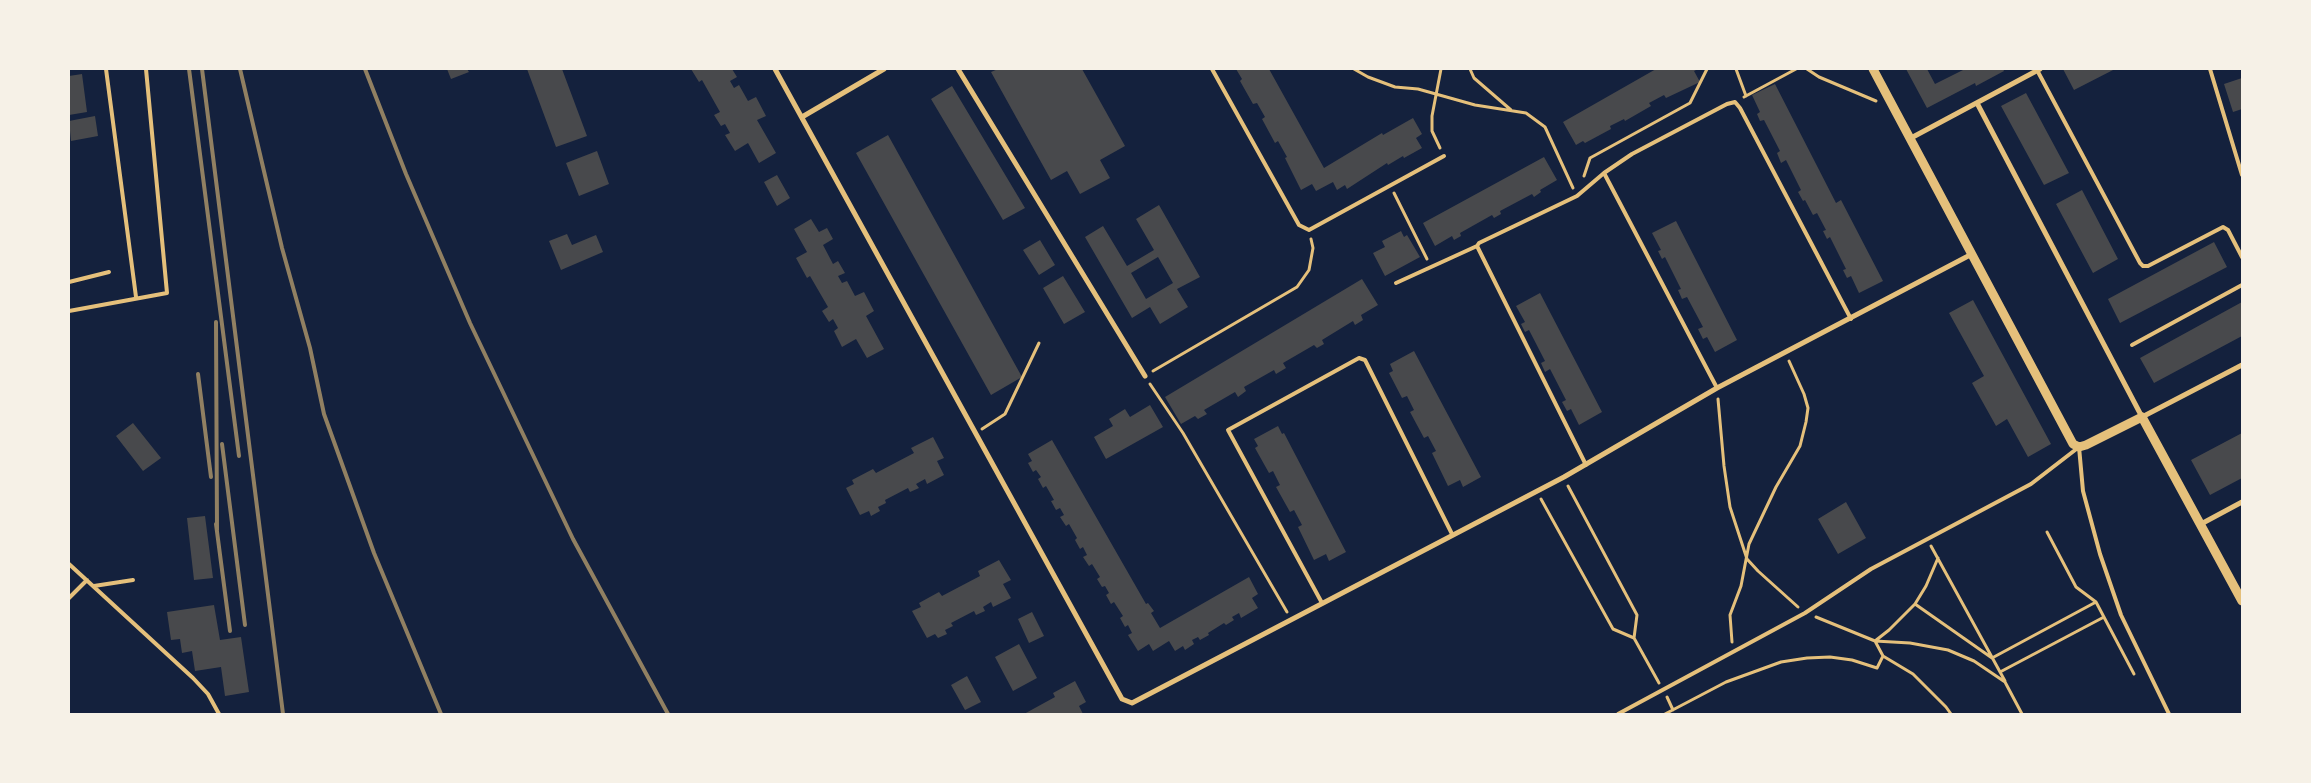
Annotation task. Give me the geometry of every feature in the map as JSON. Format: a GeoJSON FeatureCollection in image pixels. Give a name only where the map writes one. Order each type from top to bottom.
{"type":"FeatureCollection","features":[{"type":"Feature","properties":{"kind":"street"},"geometry":{"type":"LineString","coordinates":[[774,69],[1122,699],[1126,702],[1137,700],[1452,534],[1536,492],[1717,388],[1972,254]]}},
{"type":"Feature","properties":{"kind":"street"},"geometry":{"type":"LineString","coordinates":[[802,117],[884,69]]}},
{"type":"Feature","properties":{"kind":"street"},"geometry":{"type":"LineString","coordinates":[[958,69],[1145,376]]}},
{"type":"Feature","properties":{"kind":"street"},"geometry":{"type":"LineString","coordinates":[[1873,69],[2070,438],[2079,447],[2142,417],[2242,365]]}},
{"type":"Feature","properties":{"kind":"street"},"geometry":{"type":"LineString","coordinates":[[1911,138],[2039,70]]}},
{"type":"Feature","properties":{"kind":"street"},"geometry":{"type":"LineString","coordinates":[[1977,103],[2142,417],[2242,601]]}},
{"type":"Feature","properties":{"kind":"street"},"geometry":{"type":"LineString","coordinates":[[2201,524],[2242,502]]}},
{"type":"Feature","properties":{"kind":"lane"},"geometry":{"type":"LineString","coordinates":[[106,69],[136,297]]}},
{"type":"Feature","properties":{"kind":"lane"},"geometry":{"type":"LineString","coordinates":[[69,311],[136,297],[167,293],[146,69]]}},
{"type":"Feature","properties":{"kind":"lane"},"geometry":{"type":"LineString","coordinates":[[1212,69],[1299,224],[1309,230],[1444,156]]}},
{"type":"Feature","properties":{"kind":"lane"},"geometry":{"type":"LineString","coordinates":[[2210,69],[2242,176]]}},
{"type":"Feature","properties":{"kind":"lane"},"geometry":{"type":"LineString","coordinates":[[2039,70],[2143,266],[2148,266],[2223,227],[2228,230],[2242,257]]}},
{"type":"Feature","properties":{"kind":"lane"},"geometry":{"type":"LineString","coordinates":[[1396,283],[1477,246],[1479,243],[1577,196],[1604,173],[1650,145],[1727,104],[1735,102],[1740,108],[1851,319]]}},
{"type":"Feature","properties":{"kind":"lane"},"geometry":{"type":"LineString","coordinates":[[1604,173],[1717,388]]}},
{"type":"Feature","properties":{"kind":"lane"},"geometry":{"type":"LineString","coordinates":[[1477,246],[1586,465]]}},
{"type":"Feature","properties":{"kind":"lane"},"geometry":{"type":"LineString","coordinates":[[69,282],[109,272]]}},
{"type":"Feature","properties":{"kind":"lane"},"geometry":{"type":"LineString","coordinates":[[2132,345],[2242,285]]}},
{"type":"Feature","properties":{"kind":"lane"},"geometry":{"type":"LineString","coordinates":[[1322,603],[1228,430],[1359,358],[1365,360],[1452,534]]}},
{"type":"Feature","properties":{"kind":"lane"},"geometry":{"type":"LineString","coordinates":[[1618,714],[1805,613],[1871,569],[2032,484],[2079,447]]}},
{"type":"Feature","properties":{"kind":"lane"},"geometry":{"type":"LineString","coordinates":[[2079,447],[2083,491],[2100,554],[2121,615],[2169,714]]}},
{"type":"Feature","properties":{"kind":"lane"},"geometry":{"type":"LineString","coordinates":[[69,564],[193,678],[208,694],[219,714]]}},
{"type":"Feature","properties":{"kind":"lane"},"geometry":{"type":"LineString","coordinates":[[69,598],[87,580]]}},
{"type":"Feature","properties":{"kind":"lane"},"geometry":{"type":"LineString","coordinates":[[94,586],[133,580]]}},
{"type":"Feature","properties":{"kind":"path"},"geometry":{"type":"LineString","coordinates":[[1354,69],[1368,77],[1395,87],[1418,89],[1435,95],[1526,113],[1545,127],[1577,196]]}},
{"type":"Feature","properties":{"kind":"path"},"geometry":{"type":"LineString","coordinates":[[1442,69],[1435,95],[1432,131],[1444,156]]}},
{"type":"Feature","properties":{"kind":"path"},"geometry":{"type":"LineString","coordinates":[[1470,69],[1474,78],[1512,111]]}},
{"type":"Feature","properties":{"kind":"path"},"geometry":{"type":"LineString","coordinates":[[1577,196],[1590,158],[1690,103],[1707,69]]}},
{"type":"Feature","properties":{"kind":"path"},"geometry":{"type":"LineString","coordinates":[[1736,69],[1746,96]]}},
{"type":"Feature","properties":{"kind":"path"},"geometry":{"type":"LineString","coordinates":[[1735,102],[1796,69]]}},
{"type":"Feature","properties":{"kind":"path"},"geometry":{"type":"LineString","coordinates":[[1807,69],[1819,77],[1895,109]]}},
{"type":"Feature","properties":{"kind":"path"},"geometry":{"type":"LineString","coordinates":[[1390,186],[1432,267]]}},
{"type":"Feature","properties":{"kind":"path"},"geometry":{"type":"LineString","coordinates":[[1291,619],[1183,433],[1145,376],[1298,287],[1309,270],[1313,248],[1309,230]]}},
{"type":"Feature","properties":{"kind":"path"},"geometry":{"type":"LineString","coordinates":[[976,433],[1005,414],[1039,343]]}},
{"type":"Feature","properties":{"kind":"path"},"geometry":{"type":"LineString","coordinates":[[1734,652],[1730,615],[1741,586],[1749,544],[1776,487],[1800,446],[1806,422],[1808,408],[1804,394],[1785,353]]}},
{"type":"Feature","properties":{"kind":"path"},"geometry":{"type":"LineString","coordinates":[[1717,388],[1724,466],[1730,507],[1747,559],[1758,571],[1805,613],[1875,641],[1910,643],[1948,650],[1974,661],[2005,682]]}},
{"type":"Feature","properties":{"kind":"path"},"geometry":{"type":"LineString","coordinates":[[1564,477],[1637,615],[1634,638],[1674,710]]}},
{"type":"Feature","properties":{"kind":"path"},"geometry":{"type":"LineString","coordinates":[[1536,492],[1613,630],[1634,638]]}},
{"type":"Feature","properties":{"kind":"path"},"geometry":{"type":"LineString","coordinates":[[2047,532],[2076,587],[2096,602],[2134,674]]}},
{"type":"Feature","properties":{"kind":"path"},"geometry":{"type":"LineString","coordinates":[[1927,539],[2022,714]]}},
{"type":"Feature","properties":{"kind":"path"},"geometry":{"type":"LineString","coordinates":[[1875,641],[1915,604],[1929,580],[1938,558]]}},
{"type":"Feature","properties":{"kind":"path"},"geometry":{"type":"LineString","coordinates":[[1992,658],[2096,602]]}},
{"type":"Feature","properties":{"kind":"path"},"geometry":{"type":"LineString","coordinates":[[1915,604],[1992,658]]}},
{"type":"Feature","properties":{"kind":"path"},"geometry":{"type":"LineString","coordinates":[[2000,672],[2104,617]]}},
{"type":"Feature","properties":{"kind":"path"},"geometry":{"type":"LineString","coordinates":[[1875,641],[1883,656],[1914,674],[1951,714]]}},
{"type":"Feature","properties":{"kind":"path"},"geometry":{"type":"LineString","coordinates":[[1666,714],[1726,682],[1781,662],[1830,657],[1852,660],[1877,668],[1883,656]]}},
{"type":"Feature","properties":{"kind":"building"},"geometry":{"type":"Polygon","coordinates":[[[447,69],[467,69],[469,72],[451,79],[447,69]]]}},
{"type":"Feature","properties":{"kind":"building"},"geometry":{"type":"Polygon","coordinates":[[[527,69],[562,69],[587,136],[556,147],[527,69]]]}},
{"type":"Feature","properties":{"kind":"building"},"geometry":{"type":"Polygon","coordinates":[[[691,69],[732,69],[737,77],[730,81],[734,88],[739,85],[748,101],[756,97],[766,116],[757,120],[776,153],[759,163],[748,143],[735,151],[725,135],[730,133],[725,124],[721,126],[714,115],[720,112],[702,80],[699,82],[691,69]]]}},
{"type":"Feature","properties":{"kind":"building"},"geometry":{"type":"Polygon","coordinates":[[[998,69],[1082,69],[1125,146],[1100,160],[1110,178],[1080,194],[1067,171],[1051,180],[991,72],[998,69]]]}},
{"type":"Feature","properties":{"kind":"building"},"geometry":{"type":"Polygon","coordinates":[[[1236,69],[1269,69],[1324,168],[1382,133],[1383,135],[1413,118],[1422,134],[1416,138],[1422,148],[1388,165],[1387,163],[1347,189],[1345,185],[1337,190],[1333,182],[1316,191],[1312,184],[1301,190],[1285,158],[1287,157],[1278,141],[1275,143],[1262,119],[1265,117],[1257,103],[1253,104],[1240,81],[1242,79],[1236,69]]]}},
{"type":"Feature","properties":{"kind":"building"},"geometry":{"type":"Polygon","coordinates":[[[1656,69],[1698,69],[1694,71],[1700,82],[1666,98],[1664,95],[1649,103],[1651,106],[1625,121],[1624,119],[1610,126],[1611,129],[1585,143],[1583,141],[1576,145],[1563,122],[1656,69]]]}},
{"type":"Feature","properties":{"kind":"building"},"geometry":{"type":"Polygon","coordinates":[[[1906,69],[1927,69],[1935,84],[1965,69],[2003,69],[2004,71],[1976,86],[1975,83],[1927,108],[1906,69]]]}},
{"type":"Feature","properties":{"kind":"building"},"geometry":{"type":"Polygon","coordinates":[[[2063,69],[2115,69],[2074,90],[2063,69]]]}},
{"type":"Feature","properties":{"kind":"building"},"geometry":{"type":"Polygon","coordinates":[[[82,74],[87,112],[69,115],[69,76],[82,74]]]}},
{"type":"Feature","properties":{"kind":"building"},"geometry":{"type":"Polygon","coordinates":[[[2242,78],[2242,109],[2233,112],[2224,84],[2242,78]]]}},
{"type":"Feature","properties":{"kind":"building"},"geometry":{"type":"Polygon","coordinates":[[[1775,84],[1836,203],[1841,200],[1883,281],[1859,293],[1851,276],[1847,278],[1843,270],[1846,269],[1830,237],[1827,239],[1823,231],[1826,230],[1817,213],[1813,215],[1798,192],[1801,190],[1786,160],[1781,163],[1777,153],[1780,151],[1764,120],[1760,121],[1757,114],[1760,112],[1752,95],[1775,84]]]}},
{"type":"Feature","properties":{"kind":"building"},"geometry":{"type":"Polygon","coordinates":[[[952,86],[1025,208],[1003,220],[931,99],[952,86]]]}},
{"type":"Feature","properties":{"kind":"building"},"geometry":{"type":"Polygon","coordinates":[[[2026,93],[2069,173],[2044,185],[2001,106],[2026,93]]]}},
{"type":"Feature","properties":{"kind":"building"},"geometry":{"type":"Polygon","coordinates":[[[95,116],[98,136],[71,141],[69,121],[95,116]]]}},
{"type":"Feature","properties":{"kind":"building"},"geometry":{"type":"Polygon","coordinates":[[[888,135],[1022,377],[991,395],[856,153],[888,135]]]}},
{"type":"Feature","properties":{"kind":"building"},"geometry":{"type":"Polygon","coordinates":[[[597,151],[609,184],[579,196],[566,163],[597,151]]]}},
{"type":"Feature","properties":{"kind":"building"},"geometry":{"type":"Polygon","coordinates":[[[1544,157],[1557,180],[1540,190],[1541,192],[1534,197],[1532,194],[1500,211],[1501,214],[1494,218],[1492,215],[1460,233],[1461,236],[1454,240],[1452,236],[1435,246],[1423,223],[1544,157]]]}},
{"type":"Feature","properties":{"kind":"building"},"geometry":{"type":"Polygon","coordinates":[[[777,175],[790,198],[777,206],[764,182],[777,175]]]}},
{"type":"Feature","properties":{"kind":"building"},"geometry":{"type":"Polygon","coordinates":[[[2082,190],[2118,259],[2093,273],[2056,204],[2082,190]]]}},
{"type":"Feature","properties":{"kind":"building"},"geometry":{"type":"Polygon","coordinates":[[[1159,205],[1200,277],[1177,289],[1188,307],[1160,324],[1150,307],[1132,318],[1085,237],[1103,226],[1127,266],[1154,250],[1136,219],[1159,205]],[[1158,257],[1131,273],[1146,299],[1173,283],[1158,257]]]}},
{"type":"Feature","properties":{"kind":"building"},"geometry":{"type":"Polygon","coordinates":[[[811,219],[819,232],[827,228],[833,239],[823,245],[833,264],[838,261],[845,273],[838,276],[842,283],[847,281],[855,296],[864,292],[874,311],[866,316],[884,349],[867,358],[856,339],[842,347],[834,331],[838,328],[833,319],[829,322],[822,311],[828,307],[810,276],[807,278],[796,258],[807,252],[794,229],[811,219]]]}},
{"type":"Feature","properties":{"kind":"building"},"geometry":{"type":"Polygon","coordinates":[[[1676,221],[1737,340],[1715,352],[1707,337],[1703,339],[1698,329],[1703,327],[1687,297],[1682,299],[1678,290],[1681,289],[1665,257],[1662,259],[1658,251],[1661,250],[1652,233],[1676,221]]]}},
{"type":"Feature","properties":{"kind":"building"},"geometry":{"type":"Polygon","coordinates":[[[1401,231],[1404,237],[1407,235],[1420,257],[1385,276],[1373,253],[1385,247],[1382,241],[1401,231]]]}},
{"type":"Feature","properties":{"kind":"building"},"geometry":{"type":"Polygon","coordinates":[[[567,234],[572,245],[596,235],[603,252],[561,270],[549,241],[567,234]]]}},
{"type":"Feature","properties":{"kind":"building"},"geometry":{"type":"Polygon","coordinates":[[[1040,240],[1055,265],[1039,275],[1023,250],[1040,240]]]}},
{"type":"Feature","properties":{"kind":"building"},"geometry":{"type":"Polygon","coordinates":[[[2214,242],[2227,267],[2120,323],[2108,299],[2214,242]]]}},
{"type":"Feature","properties":{"kind":"building"},"geometry":{"type":"Polygon","coordinates":[[[1063,276],[1085,312],[1064,324],[1043,288],[1063,276]]]}},
{"type":"Feature","properties":{"kind":"building"},"geometry":{"type":"Polygon","coordinates":[[[1362,279],[1378,305],[1361,315],[1363,320],[1355,325],[1353,321],[1322,340],[1324,344],[1317,348],[1314,345],[1283,363],[1286,368],[1276,374],[1274,370],[1244,387],[1246,391],[1238,397],[1235,392],[1204,410],[1207,414],[1198,419],[1195,416],[1181,424],[1165,397],[1362,279]]]}},
{"type":"Feature","properties":{"kind":"building"},"geometry":{"type":"Polygon","coordinates":[[[1540,293],[1602,412],[1579,425],[1571,409],[1567,411],[1562,402],[1566,400],[1550,369],[1545,372],[1541,363],[1545,361],[1529,330],[1525,332],[1521,324],[1525,322],[1516,306],[1540,293]]]}},
{"type":"Feature","properties":{"kind":"building"},"geometry":{"type":"Polygon","coordinates":[[[1973,300],[2051,444],[2028,457],[2007,419],[1996,426],[1972,383],[1984,376],[1949,313],[1973,300]]]}},
{"type":"Feature","properties":{"kind":"building"},"geometry":{"type":"Polygon","coordinates":[[[2242,302],[2242,336],[2154,383],[2140,358],[2242,302]]]}},
{"type":"Feature","properties":{"kind":"building"},"geometry":{"type":"Polygon","coordinates":[[[1414,351],[1481,477],[1463,487],[1460,480],[1448,486],[1432,453],[1436,451],[1428,436],[1424,438],[1410,412],[1414,410],[1407,396],[1402,398],[1389,373],[1393,371],[1390,364],[1414,351]]]}},
{"type":"Feature","properties":{"kind":"building"},"geometry":{"type":"Polygon","coordinates":[[[1150,405],[1163,427],[1106,459],[1094,437],[1113,426],[1109,419],[1125,409],[1130,417],[1150,405]]]}},
{"type":"Feature","properties":{"kind":"building"},"geometry":{"type":"Polygon","coordinates":[[[133,423],[161,458],[143,471],[116,436],[133,423]]]}},
{"type":"Feature","properties":{"kind":"building"},"geometry":{"type":"Polygon","coordinates":[[[1278,426],[1282,434],[1284,433],[1346,552],[1329,561],[1326,554],[1314,560],[1298,527],[1302,525],[1294,510],[1290,512],[1276,487],[1280,485],[1273,471],[1269,473],[1255,448],[1258,446],[1254,439],[1278,426]]]}},
{"type":"Feature","properties":{"kind":"building"},"geometry":{"type":"Polygon","coordinates":[[[2242,433],[2242,478],[2210,495],[2191,460],[2242,433]]]}},
{"type":"Feature","properties":{"kind":"building"},"geometry":{"type":"Polygon","coordinates":[[[933,437],[944,458],[937,461],[944,475],[927,484],[925,479],[916,484],[919,488],[910,492],[908,488],[885,500],[886,503],[878,507],[880,511],[871,516],[869,511],[860,515],[846,488],[854,484],[852,480],[873,469],[876,473],[914,453],[911,448],[933,437]]]}},
{"type":"Feature","properties":{"kind":"building"},"geometry":{"type":"Polygon","coordinates":[[[1052,440],[1146,604],[1148,603],[1154,611],[1151,613],[1160,628],[1249,577],[1258,594],[1252,598],[1258,608],[1241,618],[1239,613],[1232,617],[1234,620],[1226,625],[1224,623],[1208,633],[1209,635],[1200,640],[1198,637],[1192,640],[1194,644],[1185,650],[1183,646],[1175,651],[1169,641],[1153,651],[1149,644],[1138,651],[1128,635],[1132,633],[1128,625],[1125,627],[1120,618],[1123,616],[1114,602],[1111,604],[1106,595],[1109,593],[1105,586],[1102,587],[1097,579],[1100,577],[1092,564],[1089,566],[1083,557],[1087,555],[1083,547],[1080,549],[1075,540],[1077,538],[1069,524],[1066,526],[1060,517],[1064,515],[1060,508],[1056,510],[1051,501],[1054,500],[1046,486],[1043,488],[1038,479],[1041,477],[1036,470],[1033,472],[1028,463],[1032,461],[1028,454],[1052,440]]]}},
{"type":"Feature","properties":{"kind":"building"},"geometry":{"type":"Polygon","coordinates":[[[1846,502],[1866,538],[1838,554],[1818,519],[1846,502]]]}},
{"type":"Feature","properties":{"kind":"building"},"geometry":{"type":"Polygon","coordinates":[[[205,516],[213,578],[194,580],[187,518],[205,516]]]}},
{"type":"Feature","properties":{"kind":"building"},"geometry":{"type":"Polygon","coordinates":[[[999,560],[1011,580],[1003,584],[1011,598],[993,607],[991,602],[983,607],[985,611],[976,615],[974,611],[951,623],[953,626],[945,630],[947,634],[938,638],[935,634],[927,638],[912,611],[921,607],[919,603],[939,592],[942,596],[980,576],[978,571],[999,560]]]}},
{"type":"Feature","properties":{"kind":"building"},"geometry":{"type":"Polygon","coordinates":[[[214,605],[220,640],[241,637],[249,692],[225,696],[221,667],[195,671],[192,651],[182,653],[180,639],[171,640],[167,612],[214,605]]]}},
{"type":"Feature","properties":{"kind":"building"},"geometry":{"type":"Polygon","coordinates":[[[1032,612],[1044,636],[1029,643],[1018,619],[1032,612]]]}},
{"type":"Feature","properties":{"kind":"building"},"geometry":{"type":"Polygon","coordinates":[[[1019,644],[1037,678],[1013,691],[995,657],[1019,644]]]}},
{"type":"Feature","properties":{"kind":"building"},"geometry":{"type":"Polygon","coordinates":[[[967,676],[981,702],[965,710],[951,685],[967,676]]]}},
{"type":"Feature","properties":{"kind":"building"},"geometry":{"type":"Polygon","coordinates":[[[1075,681],[1086,702],[1079,706],[1083,714],[1024,714],[1055,697],[1053,693],[1075,681]]]}},
{"type":"Feature","properties":{"kind":"railway"},"geometry":{"type":"LineString","coordinates":[[189,69],[239,456]]}},
{"type":"Feature","properties":{"kind":"railway"},"geometry":{"type":"LineString","coordinates":[[202,69],[283,714]]}},
{"type":"Feature","properties":{"kind":"railway"},"geometry":{"type":"LineString","coordinates":[[240,69],[282,248],[310,348],[324,414],[374,553],[441,714]]}},
{"type":"Feature","properties":{"kind":"railway"},"geometry":{"type":"LineString","coordinates":[[365,69],[406,174],[470,323],[573,539],[668,714]]}},
{"type":"Feature","properties":{"kind":"railway"},"geometry":{"type":"LineString","coordinates":[[216,322],[217,530]]}},
{"type":"Feature","properties":{"kind":"railway"},"geometry":{"type":"LineString","coordinates":[[198,374],[211,477]]}},
{"type":"Feature","properties":{"kind":"railway"},"geometry":{"type":"LineString","coordinates":[[222,444],[245,625]]}},
{"type":"Feature","properties":{"kind":"railway"},"geometry":{"type":"LineString","coordinates":[[216,524],[230,631]]}}]}
